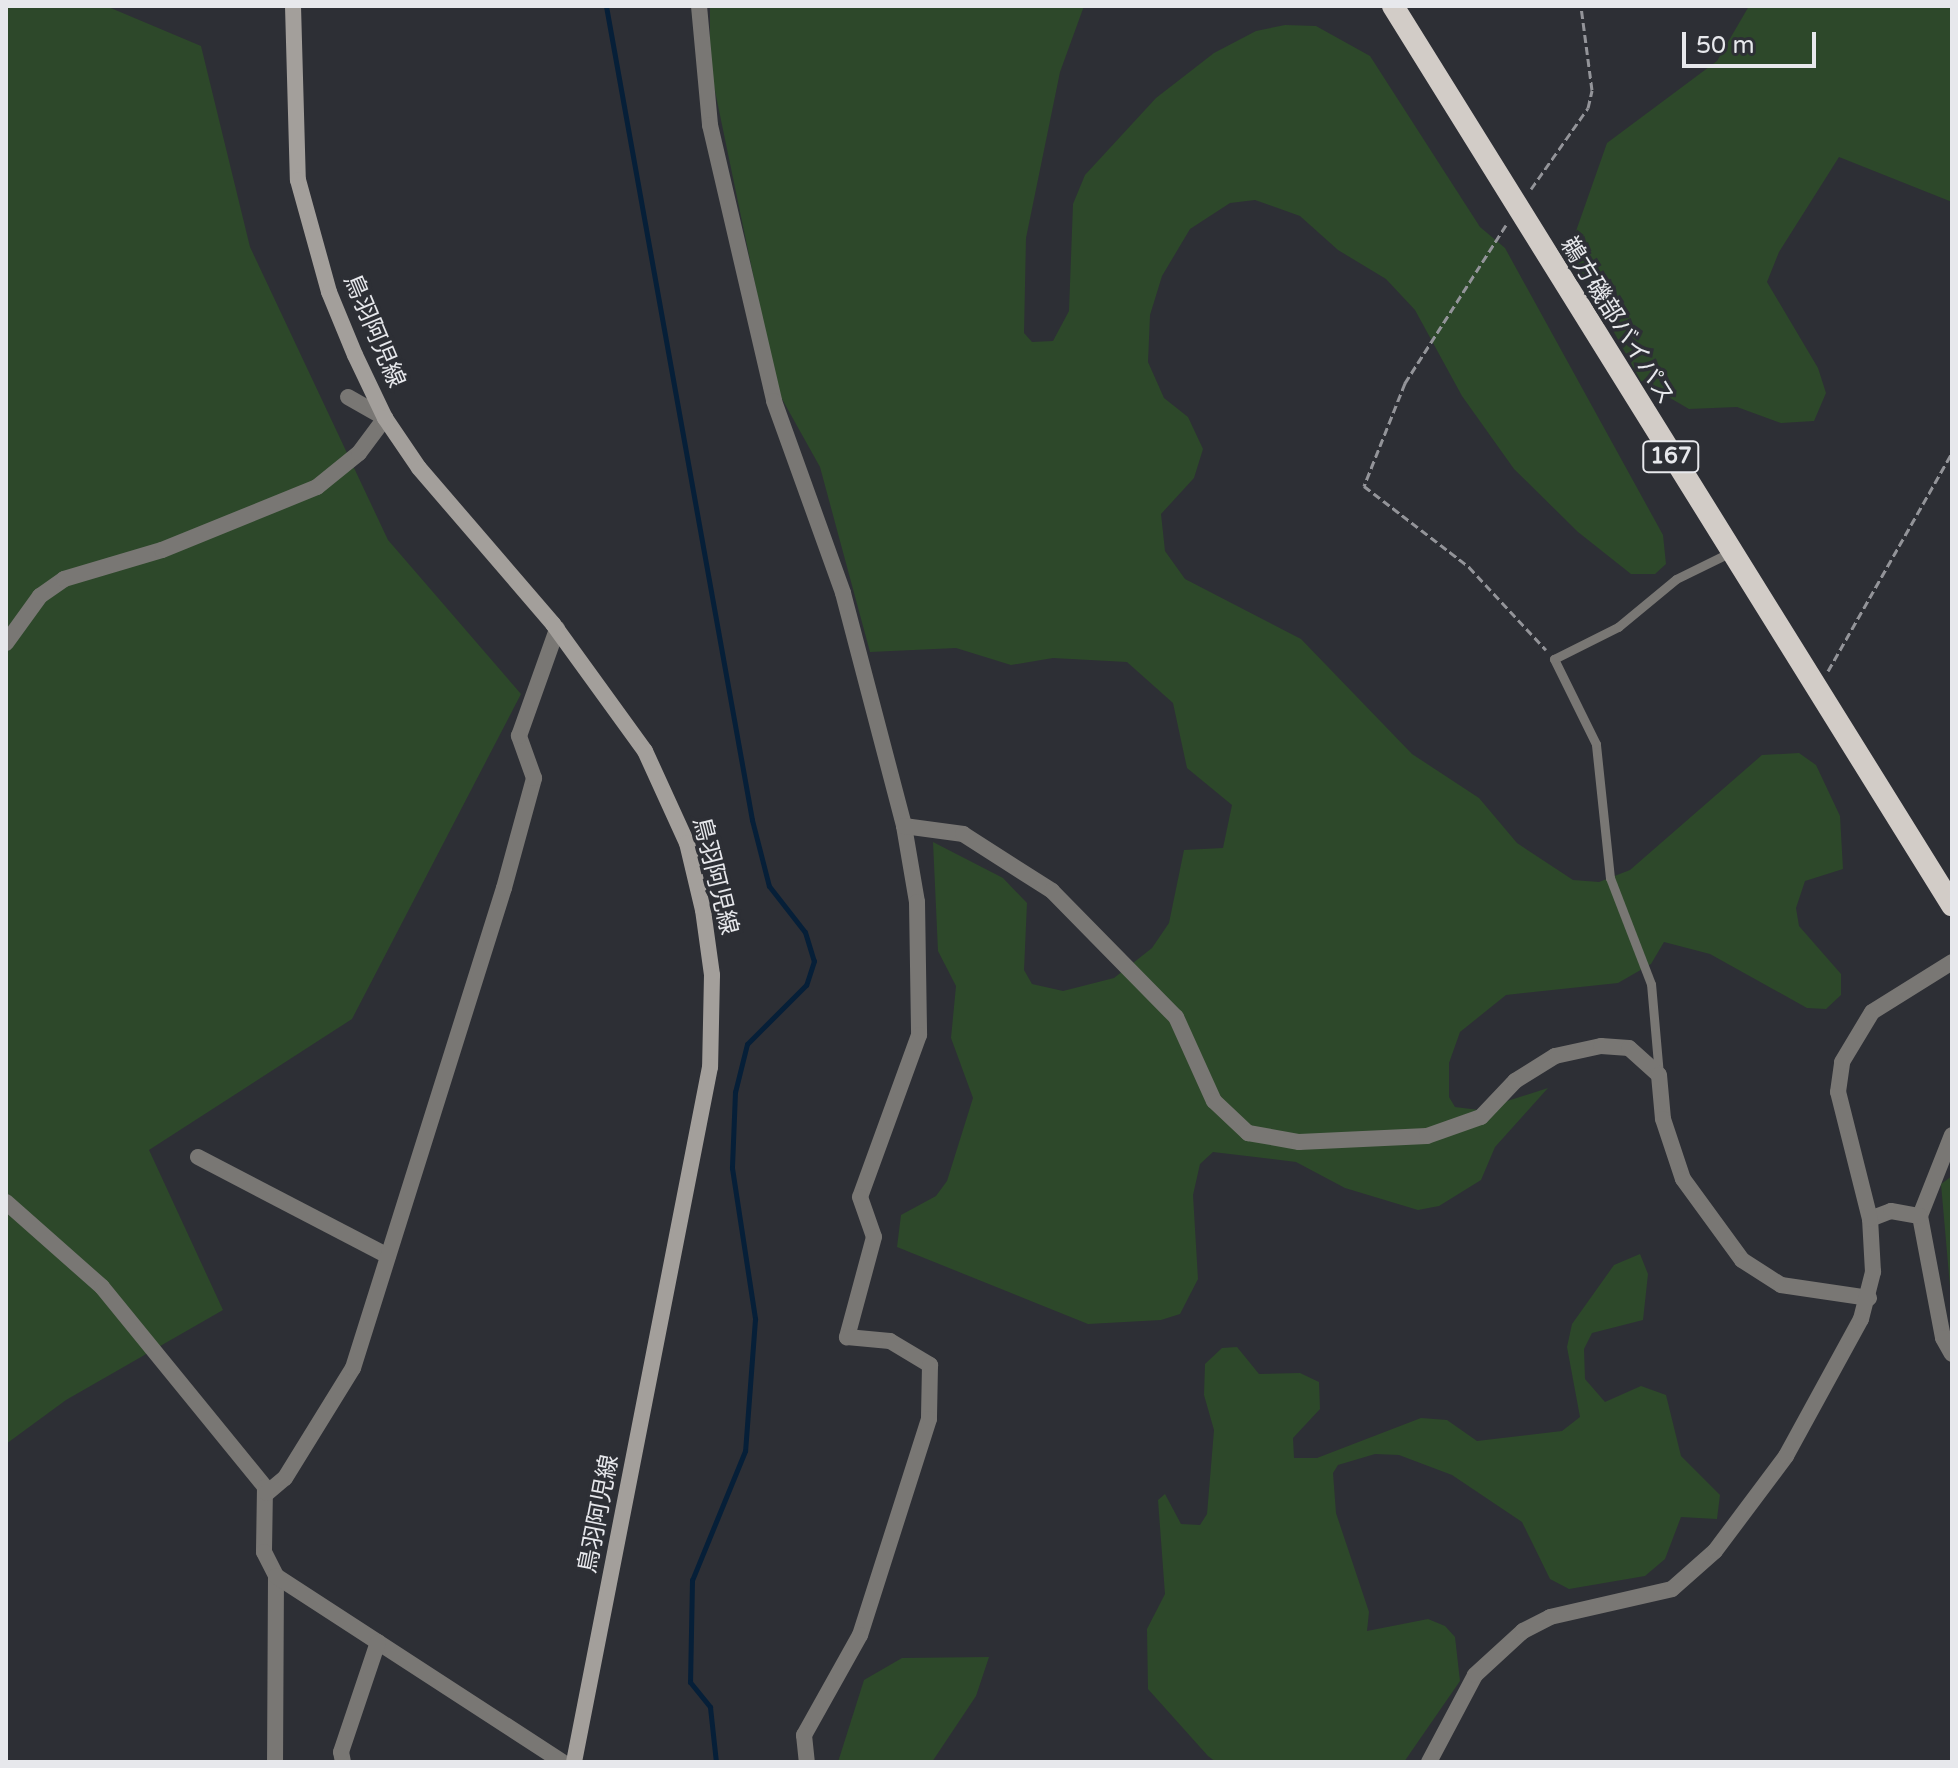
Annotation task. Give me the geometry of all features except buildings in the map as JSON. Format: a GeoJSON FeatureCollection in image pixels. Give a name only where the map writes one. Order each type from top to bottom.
{"type":"FeatureCollection","features":[{"type":"Feature","properties":{"kind":"highway","name":"鵜方磯部バイパス"},"geometry":{"type":"LineString","coordinates":[[1393,6],[1516,210],[1952,905]]}},
{"type":"Feature","properties":{"kind":"main road","name":"鳥羽阿児線"},"geometry":{"type":"LineString","coordinates":[[293,6],[298,180],[329,292],[385,418],[462,520],[557,629],[617,708],[671,802],[703,910],[714,1017],[683,1216],[574,1762]]}},
{"type":"Feature","properties":{"kind":"street"},"geometry":{"type":"LineString","coordinates":[[699,6],[710,125],[774,401],[843,593],[904,826],[917,902],[919,1035],[860,1197],[874,1237],[847,1337],[912,1349],[930,1365],[933,1383],[899,1523],[860,1635],[811,1715],[804,1735],[807,1762]]}},
{"type":"Feature","properties":{"kind":"street"},"geometry":{"type":"LineString","coordinates":[[6,643],[40,596],[64,579],[162,550],[317,487],[359,453],[385,418],[348,397]]}},
{"type":"Feature","properties":{"kind":"street"},"geometry":{"type":"LineString","coordinates":[[267,1493],[285,1478],[353,1368],[534,778],[519,736],[557,629]]}},
{"type":"Feature","properties":{"kind":"street"},"geometry":{"type":"LineString","coordinates":[[904,826],[963,834],[1052,891],[1176,1017],[1214,1101],[1248,1133],[1299,1142],[1448,1131],[1481,1117],[1535,1067],[1577,1049],[1629,1048],[1659,1075],[1663,1119],[1683,1179],[1742,1260],[1781,1285],[1869,1298]]}},
{"type":"Feature","properties":{"kind":"street"},"geometry":{"type":"LineString","coordinates":[[1429,1762],[1475,1675],[1523,1631],[1550,1617],[1643,1599],[1697,1572],[1786,1456],[1869,1298],[1870,1219],[1841,1106],[1842,1062],[1872,1012],[1952,962]]}},
{"type":"Feature","properties":{"kind":"street"},"geometry":{"type":"LineString","coordinates":[[1952,1135],[1920,1216],[1943,1338],[1952,1354]]}},
{"type":"Feature","properties":{"kind":"street"},"geometry":{"type":"LineString","coordinates":[[198,1157],[388,1256]]}},
{"type":"Feature","properties":{"kind":"street"},"geometry":{"type":"LineString","coordinates":[[6,1202],[102,1287],[267,1493],[264,1552],[276,1576],[275,1762]]}},
{"type":"Feature","properties":{"kind":"street"},"geometry":{"type":"LineString","coordinates":[[1870,1219],[1891,1211],[1920,1216]]}},
{"type":"Feature","properties":{"kind":"street"},"geometry":{"type":"LineString","coordinates":[[276,1576],[562,1762]]}},
{"type":"Feature","properties":{"kind":"street"},"geometry":{"type":"LineString","coordinates":[[343,1762],[341,1752],[378,1642]]}},
{"type":"Feature","properties":{"kind":"lane"},"geometry":{"type":"LineString","coordinates":[[1659,1075],[1651,984],[1610,878],[1596,744],[1554,659],[1618,627],[1676,579],[1731,552]]}},
{"type":"Feature","properties":{"kind":"path"},"geometry":{"type":"LineString","coordinates":[[1554,659],[1469,567],[1364,486],[1405,383],[1516,210],[1588,108],[1592,90],[1581,6]]}},
{"type":"Feature","properties":{"kind":"path"},"geometry":{"type":"LineString","coordinates":[[1814,685],[1833,667],[1952,453]]}},
{"type":"Feature","properties":{"kind":"green space"},"geometry":{"type":"Polygon","coordinates":[[[6,6],[106,6],[201,46],[250,247],[388,540],[521,694],[352,1019],[149,1150],[223,1310],[66,1400],[6,1444],[6,6]]]}},
{"type":"Feature","properties":{"kind":"green space"},"geometry":{"type":"Polygon","coordinates":[[[710,6],[1084,6],[1060,72],[1026,238],[1024,333],[1032,342],[1053,341],[1069,311],[1073,204],[1085,175],[1156,98],[1214,53],[1256,31],[1285,25],[1316,26],[1370,56],[1480,227],[1505,248],[1663,535],[1666,564],[1655,574],[1631,574],[1578,532],[1514,469],[1462,396],[1415,310],[1386,279],[1338,250],[1300,216],[1255,200],[1230,203],[1190,229],[1162,276],[1150,315],[1148,362],[1164,398],[1188,417],[1203,449],[1194,478],[1161,514],[1165,551],[1185,579],[1301,639],[1412,754],[1479,798],[1517,843],[1573,880],[1599,882],[1630,870],[1762,755],[1799,753],[1816,765],[1840,816],[1843,869],[1805,881],[1796,908],[1799,926],[1841,974],[1841,995],[1826,1009],[1807,1008],[1710,954],[1664,942],[1651,964],[1618,983],[1506,995],[1460,1032],[1449,1063],[1449,1097],[1455,1107],[1479,1110],[1548,1088],[1495,1147],[1481,1180],[1439,1206],[1418,1210],[1345,1188],[1296,1162],[1213,1152],[1200,1164],[1193,1195],[1198,1279],[1180,1314],[1161,1320],[1088,1324],[897,1247],[901,1215],[936,1196],[947,1181],[973,1098],[951,1038],[956,986],[938,951],[933,842],[1003,878],[1027,903],[1024,970],[1032,984],[1063,991],[1114,978],[1152,948],[1169,923],[1184,850],[1223,848],[1232,805],[1187,768],[1173,703],[1127,662],[1053,658],[1011,665],[956,648],[870,652],[820,467],[777,390],[710,67],[710,6]]]}},
{"type":"Feature","properties":{"kind":"green space"},"geometry":{"type":"Polygon","coordinates":[[[1749,6],[1952,6],[1952,202],[1839,157],[1779,252],[1767,282],[1818,368],[1826,393],[1814,421],[1781,423],[1737,407],[1689,409],[1641,381],[1569,251],[1607,143],[1717,61],[1749,6]]]}},
{"type":"Feature","properties":{"kind":"green space"},"geometry":{"type":"Polygon","coordinates":[[[1952,1176],[1952,1309],[1941,1184],[1952,1176]]]}},
{"type":"Feature","properties":{"kind":"green space"},"geometry":{"type":"Polygon","coordinates":[[[1640,1254],[1648,1274],[1643,1320],[1592,1333],[1584,1349],[1585,1379],[1605,1402],[1641,1386],[1666,1395],[1681,1456],[1720,1495],[1717,1519],[1681,1517],[1665,1559],[1645,1576],[1569,1589],[1550,1579],[1522,1522],[1452,1475],[1399,1455],[1375,1454],[1338,1465],[1333,1473],[1336,1513],[1369,1612],[1367,1631],[1428,1619],[1445,1626],[1455,1637],[1460,1681],[1404,1762],[1216,1762],[1208,1756],[1148,1689],[1147,1629],[1165,1594],[1158,1500],[1165,1494],[1181,1524],[1200,1525],[1207,1514],[1214,1430],[1204,1395],[1205,1364],[1222,1348],[1237,1347],[1259,1374],[1300,1373],[1319,1382],[1320,1409],[1293,1438],[1294,1458],[1317,1458],[1421,1418],[1447,1420],[1477,1441],[1562,1431],[1580,1417],[1567,1347],[1572,1324],[1614,1265],[1640,1254]]]}},
{"type":"Feature","properties":{"kind":"green space"},"geometry":{"type":"Polygon","coordinates":[[[989,1657],[976,1696],[932,1762],[838,1762],[864,1680],[902,1658],[989,1657]]]}},
{"type":"Feature","properties":{"kind":"waterway"},"geometry":{"type":"LineString","coordinates":[[606,6],[752,820],[769,886],[805,932],[814,961],[806,985],[747,1044],[735,1092],[732,1168],[755,1319],[745,1451],[692,1580],[690,1682],[710,1707],[716,1762]]}}]}
